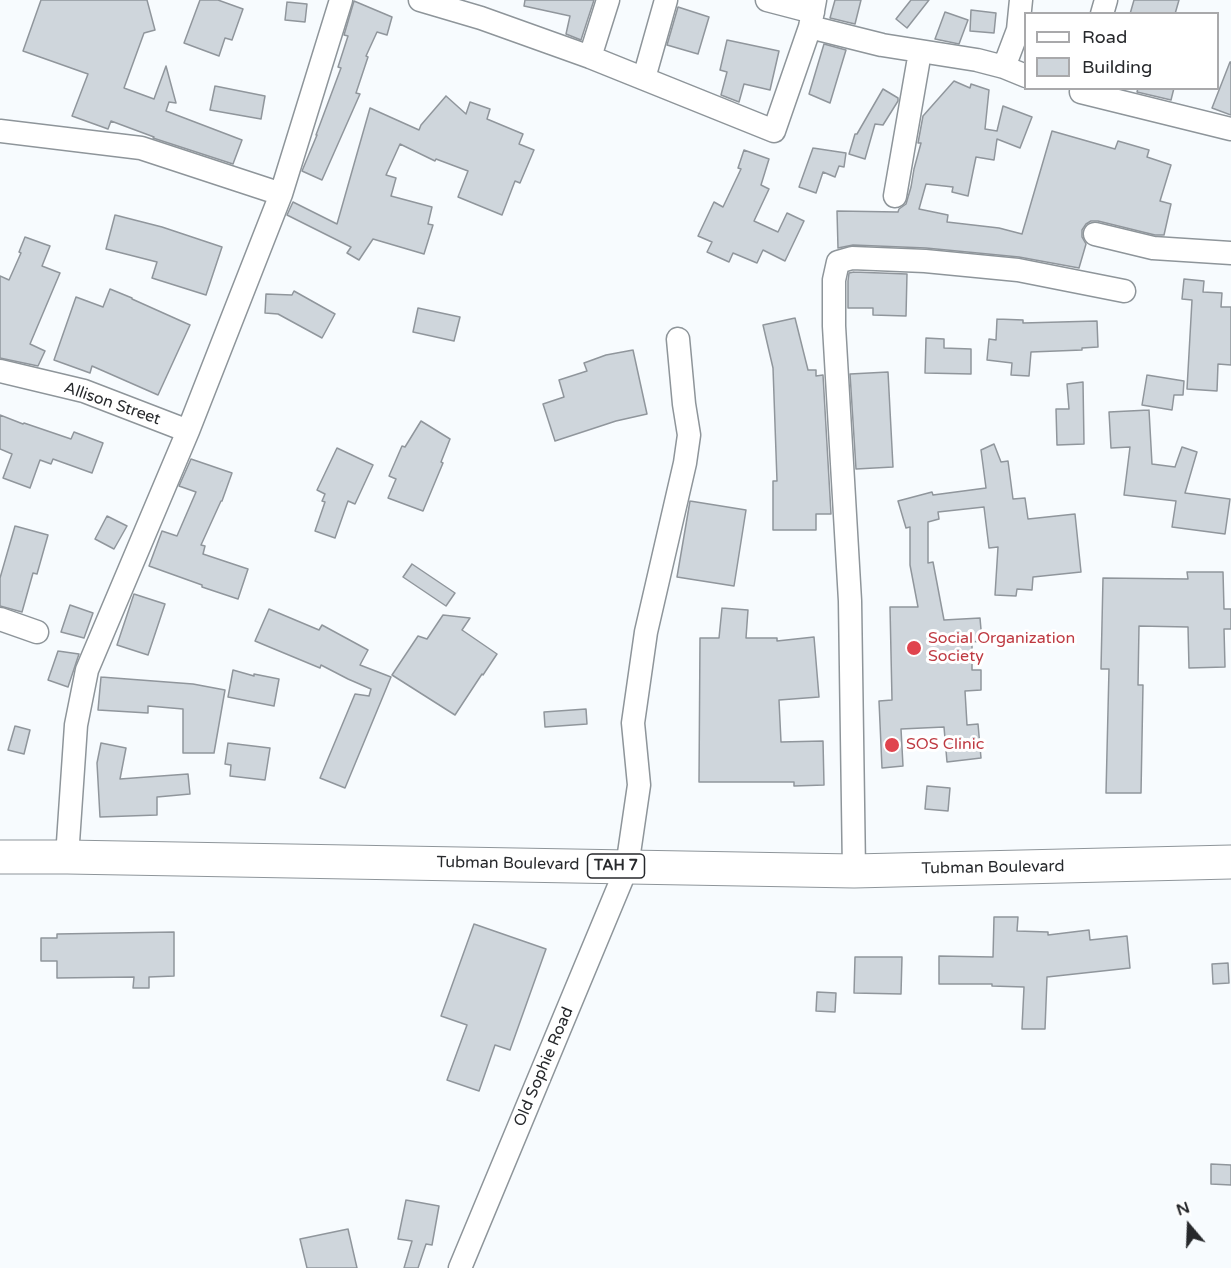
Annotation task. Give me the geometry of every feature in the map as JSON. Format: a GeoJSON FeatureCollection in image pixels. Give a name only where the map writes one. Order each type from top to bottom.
{"type":"FeatureCollection","features":[{"type":"Feature","properties":{"kind":"highway","name":"Tubman Boulevard"},"geometry":{"type":"LineString","coordinates":[[0,857],[67,856],[854,871],[1231,862]]}},
{"type":"Feature","properties":{"kind":"street"},"geometry":{"type":"LineString","coordinates":[[67,856],[76,725],[87,670],[188,431],[281,194],[341,0]]}},
{"type":"Feature","properties":{"kind":"street"},"geometry":{"type":"LineString","coordinates":[[420,0],[484,9],[590,57],[774,131],[812,13]]}},
{"type":"Feature","properties":{"kind":"street"},"geometry":{"type":"LineString","coordinates":[[590,57],[608,0]]}},
{"type":"Feature","properties":{"kind":"street"},"geometry":{"type":"LineString","coordinates":[[644,78],[666,0]]}},
{"type":"Feature","properties":{"kind":"street"},"geometry":{"type":"LineString","coordinates":[[767,0],[812,13],[882,45],[977,60],[1024,75]]}},
{"type":"Feature","properties":{"kind":"street"},"geometry":{"type":"LineString","coordinates":[[1004,67],[1018,30],[1021,0]]}},
{"type":"Feature","properties":{"kind":"street"},"geometry":{"type":"LineString","coordinates":[[895,196],[920,52]]}},
{"type":"Feature","properties":{"kind":"street"},"geometry":{"type":"LineString","coordinates":[[1077,90],[1231,129]]}},
{"type":"Feature","properties":{"kind":"street"},"geometry":{"type":"LineString","coordinates":[[0,131],[141,148],[281,194]]}},
{"type":"Feature","properties":{"kind":"street"},"geometry":{"type":"LineString","coordinates":[[1095,234],[1153,248],[1231,253]]}},
{"type":"Feature","properties":{"kind":"street"},"geometry":{"type":"LineString","coordinates":[[854,871],[850,601],[834,326],[834,280],[838,262],[852,258],[925,261],[1006,269],[1124,291]]}},
{"type":"Feature","properties":{"kind":"street","name":"Old Sophie Road"},"geometry":{"type":"LineString","coordinates":[[460,1268],[627,867],[639,785],[633,723],[646,632],[685,463],[689,435],[678,339]]}},
{"type":"Feature","properties":{"kind":"street","name":"Allison Street"},"geometry":{"type":"LineString","coordinates":[[0,371],[84,391],[188,431]]}},
{"type":"Feature","properties":{"kind":"street"},"geometry":{"type":"LineString","coordinates":[[0,619],[37,632]]}},
{"type":"Feature","properties":{"kind":"building"},"geometry":{"type":"Polygon","coordinates":[[[41,0],[147,0],[155,30],[144,33],[124,88],[154,99],[166,66],[176,103],[169,102],[166,111],[242,140],[233,164],[153,138],[111,121],[108,129],[72,116],[88,74],[23,51],[41,0]]]}},
{"type":"Feature","properties":{"kind":"building"},"geometry":{"type":"Polygon","coordinates":[[[200,0],[218,0],[243,9],[232,40],[225,38],[219,56],[184,43],[200,0]]]}},
{"type":"Feature","properties":{"kind":"building"},"geometry":{"type":"Polygon","coordinates":[[[525,0],[594,0],[581,40],[566,34],[570,16],[524,6],[525,0]]]}},
{"type":"Feature","properties":{"kind":"building"},"geometry":{"type":"Polygon","coordinates":[[[835,0],[861,0],[855,24],[830,18],[835,0]]]}},
{"type":"Feature","properties":{"kind":"building"},"geometry":{"type":"Polygon","coordinates":[[[911,0],[929,0],[907,28],[896,19],[911,0]]]}},
{"type":"Feature","properties":{"kind":"building"},"geometry":{"type":"Polygon","coordinates":[[[1134,0],[1179,0],[1176,12],[1131,12],[1134,0]]]}},
{"type":"Feature","properties":{"kind":"building"},"geometry":{"type":"Polygon","coordinates":[[[354,1],[392,17],[387,35],[377,32],[366,56],[368,57],[356,93],[360,94],[322,180],[302,171],[341,68],[338,67],[348,36],[344,35],[354,1]]]}},
{"type":"Feature","properties":{"kind":"building"},"geometry":{"type":"Polygon","coordinates":[[[287,2],[307,4],[305,22],[285,20],[287,2]]]}},
{"type":"Feature","properties":{"kind":"building"},"geometry":{"type":"Polygon","coordinates":[[[678,7],[709,17],[698,54],[667,45],[678,7]]]}},
{"type":"Feature","properties":{"kind":"building"},"geometry":{"type":"Polygon","coordinates":[[[971,10],[996,13],[994,33],[970,31],[971,10]]]}},
{"type":"Feature","properties":{"kind":"building"},"geometry":{"type":"Polygon","coordinates":[[[945,12],[968,20],[959,44],[935,39],[945,12]]]}},
{"type":"Feature","properties":{"kind":"building"},"geometry":{"type":"Polygon","coordinates":[[[727,40],[779,51],[770,90],[744,84],[739,102],[721,95],[727,72],[720,70],[727,40]]]}},
{"type":"Feature","properties":{"kind":"building"},"geometry":{"type":"Polygon","coordinates":[[[824,44],[846,50],[830,103],[809,94],[824,44]]]}},
{"type":"Feature","properties":{"kind":"building"},"geometry":{"type":"Polygon","coordinates":[[[1231,62],[1231,115],[1212,108],[1231,62]]]}},
{"type":"Feature","properties":{"kind":"building"},"geometry":{"type":"Polygon","coordinates":[[[954,81],[970,88],[971,84],[989,90],[985,129],[997,131],[1003,106],[1032,117],[1020,148],[997,139],[994,160],[976,157],[968,196],[952,192],[953,187],[926,184],[919,209],[948,215],[947,222],[999,228],[1022,234],[1052,131],[1115,149],[1118,141],[1149,150],[1147,157],[1171,165],[1160,201],[1171,204],[1164,235],[1091,221],[1082,230],[1082,237],[1086,244],[1079,268],[1019,257],[926,248],[853,245],[838,248],[837,211],[898,212],[906,204],[921,143],[918,143],[923,116],[954,81]]]}},
{"type":"Feature","properties":{"kind":"building"},"geometry":{"type":"Polygon","coordinates":[[[215,86],[265,96],[261,119],[210,110],[215,86]]]}},
{"type":"Feature","properties":{"kind":"building"},"geometry":{"type":"Polygon","coordinates":[[[883,89],[898,98],[898,101],[883,125],[875,124],[865,159],[849,154],[855,134],[883,89]]]}},
{"type":"Feature","properties":{"kind":"building"},"geometry":{"type":"Polygon","coordinates":[[[1138,90],[1174,90],[1171,100],[1137,92],[1138,90]]]}},
{"type":"Feature","properties":{"kind":"building"},"geometry":{"type":"Polygon","coordinates":[[[446,96],[466,114],[470,102],[490,109],[487,119],[523,134],[519,144],[534,150],[520,183],[515,181],[502,215],[458,197],[468,171],[436,159],[435,161],[400,144],[386,175],[396,178],[391,196],[432,207],[428,224],[433,225],[424,254],[373,239],[359,260],[347,253],[351,247],[287,215],[293,202],[337,224],[370,108],[419,130],[446,96]]]}},
{"type":"Feature","properties":{"kind":"building"},"geometry":{"type":"Polygon","coordinates":[[[813,148],[846,153],[844,167],[839,166],[835,177],[823,172],[816,193],[799,187],[813,148]]]}},
{"type":"Feature","properties":{"kind":"building"},"geometry":{"type":"Polygon","coordinates":[[[744,150],[769,159],[761,185],[769,189],[754,221],[778,232],[787,213],[804,221],[785,261],[763,250],[757,263],[733,253],[729,262],[707,252],[712,242],[698,236],[714,202],[723,207],[741,169],[738,168],[744,150]]]}},
{"type":"Feature","properties":{"kind":"building"},"geometry":{"type":"Polygon","coordinates":[[[115,215],[162,227],[222,247],[206,295],[152,278],[157,262],[106,249],[115,215]]]}},
{"type":"Feature","properties":{"kind":"building"},"geometry":{"type":"Polygon","coordinates":[[[25,237],[50,246],[42,266],[60,273],[30,344],[45,351],[38,366],[0,358],[0,276],[9,280],[21,253],[19,252],[25,237]]]}},
{"type":"Feature","properties":{"kind":"building"},"geometry":{"type":"Polygon","coordinates":[[[849,273],[907,274],[906,316],[873,315],[873,308],[848,308],[849,273]]]}},
{"type":"Feature","properties":{"kind":"building"},"geometry":{"type":"Polygon","coordinates":[[[1184,279],[1204,281],[1203,292],[1222,293],[1221,307],[1231,307],[1231,365],[1218,364],[1217,391],[1187,389],[1192,300],[1182,299],[1184,279]]]}},
{"type":"Feature","properties":{"kind":"building"},"geometry":{"type":"Polygon","coordinates":[[[110,289],[190,325],[158,395],[92,366],[90,373],[54,360],[76,297],[103,307],[110,289]]]}},
{"type":"Feature","properties":{"kind":"building"},"geometry":{"type":"Polygon","coordinates":[[[294,291],[335,314],[322,338],[278,314],[265,313],[266,294],[292,295],[294,291]]]}},
{"type":"Feature","properties":{"kind":"building"},"geometry":{"type":"Polygon","coordinates":[[[418,308],[460,317],[454,341],[413,332],[418,308]]]}},
{"type":"Feature","properties":{"kind":"building"},"geometry":{"type":"Polygon","coordinates":[[[795,318],[808,370],[816,370],[816,376],[823,375],[831,514],[816,514],[816,530],[773,530],[773,481],[777,481],[773,368],[763,325],[795,318]]]}},
{"type":"Feature","properties":{"kind":"building"},"geometry":{"type":"Polygon","coordinates":[[[997,319],[1023,320],[1023,323],[1097,321],[1098,347],[1082,348],[1082,350],[1031,352],[1029,376],[1011,375],[1012,363],[987,360],[989,339],[996,340],[997,319]]]}},
{"type":"Feature","properties":{"kind":"building"},"geometry":{"type":"Polygon","coordinates":[[[926,338],[944,339],[944,348],[971,349],[971,374],[925,373],[926,338]]]}},
{"type":"Feature","properties":{"kind":"building"},"geometry":{"type":"Polygon","coordinates":[[[633,350],[647,414],[616,421],[555,441],[543,404],[564,397],[559,380],[587,371],[584,363],[606,355],[633,350]]]}},
{"type":"Feature","properties":{"kind":"building"},"geometry":{"type":"Polygon","coordinates":[[[888,372],[893,467],[856,469],[850,374],[888,372]]]}},
{"type":"Feature","properties":{"kind":"building"},"geometry":{"type":"Polygon","coordinates":[[[1147,375],[1184,381],[1183,395],[1174,395],[1172,410],[1142,405],[1147,375]]]}},
{"type":"Feature","properties":{"kind":"building"},"geometry":{"type":"Polygon","coordinates":[[[1083,382],[1084,444],[1057,445],[1056,409],[1069,409],[1067,384],[1083,382]]]}},
{"type":"Feature","properties":{"kind":"building"},"geometry":{"type":"Polygon","coordinates":[[[1149,410],[1152,464],[1175,467],[1182,447],[1197,452],[1185,493],[1230,499],[1225,534],[1172,527],[1176,501],[1124,495],[1130,447],[1111,448],[1109,412],[1149,410]]]}},
{"type":"Feature","properties":{"kind":"building"},"geometry":{"type":"Polygon","coordinates":[[[0,415],[71,439],[74,432],[103,443],[92,473],[53,459],[51,464],[40,460],[30,488],[3,478],[12,454],[0,449],[0,415]]]}},
{"type":"Feature","properties":{"kind":"building"},"geometry":{"type":"Polygon","coordinates":[[[421,421],[450,439],[441,462],[443,463],[423,511],[388,498],[396,479],[389,476],[402,446],[405,447],[421,421]]]}},
{"type":"Feature","properties":{"kind":"building"},"geometry":{"type":"Polygon","coordinates":[[[994,444],[1001,462],[1008,461],[1013,499],[1025,498],[1028,519],[1075,514],[1081,572],[1033,577],[1032,590],[1017,589],[1016,596],[995,595],[998,547],[989,548],[984,507],[938,512],[939,519],[928,522],[928,563],[933,562],[944,620],[980,618],[982,641],[972,642],[972,670],[981,670],[981,690],[965,691],[967,725],[978,724],[981,758],[947,762],[944,727],[901,729],[903,766],[882,768],[879,701],[892,700],[890,607],[918,607],[910,565],[910,527],[906,528],[898,501],[932,492],[933,495],[986,488],[981,450],[994,444]]]}},
{"type":"Feature","properties":{"kind":"building"},"geometry":{"type":"Polygon","coordinates":[[[337,448],[373,465],[355,504],[348,501],[335,538],[315,531],[325,502],[322,501],[325,494],[317,490],[337,448]]]}},
{"type":"Feature","properties":{"kind":"building"},"geometry":{"type":"Polygon","coordinates":[[[191,459],[232,473],[222,501],[201,545],[205,546],[203,554],[248,569],[238,599],[149,566],[162,531],[177,536],[196,492],[179,486],[191,459]]]}},
{"type":"Feature","properties":{"kind":"building"},"geometry":{"type":"Polygon","coordinates":[[[690,501],[746,510],[734,586],[677,577],[690,501]]]}},
{"type":"Feature","properties":{"kind":"building"},"geometry":{"type":"Polygon","coordinates":[[[107,516],[127,526],[114,549],[95,539],[107,516]]]}},
{"type":"Feature","properties":{"kind":"building"},"geometry":{"type":"Polygon","coordinates":[[[15,526],[48,535],[37,574],[33,573],[22,612],[0,606],[0,578],[15,526]]]}},
{"type":"Feature","properties":{"kind":"building"},"geometry":{"type":"Polygon","coordinates":[[[412,564],[455,593],[446,606],[403,577],[412,564]]]}},
{"type":"Feature","properties":{"kind":"building"},"geometry":{"type":"Polygon","coordinates":[[[1187,572],[1223,572],[1224,609],[1231,609],[1231,629],[1224,629],[1225,667],[1189,668],[1188,627],[1139,626],[1138,685],[1143,685],[1141,793],[1106,793],[1109,669],[1101,669],[1103,578],[1188,579],[1187,572]]]}},
{"type":"Feature","properties":{"kind":"building"},"geometry":{"type":"Polygon","coordinates":[[[134,594],[165,604],[148,655],[117,645],[134,594]]]}},
{"type":"Feature","properties":{"kind":"building"},"geometry":{"type":"Polygon","coordinates":[[[70,605],[93,613],[84,638],[61,632],[70,605]]]}},
{"type":"Feature","properties":{"kind":"building"},"geometry":{"type":"Polygon","coordinates":[[[722,608],[748,610],[746,638],[777,638],[777,641],[814,637],[819,697],[779,700],[781,742],[823,741],[824,785],[794,786],[794,782],[699,782],[700,638],[719,638],[722,608]]]}},
{"type":"Feature","properties":{"kind":"building"},"geometry":{"type":"Polygon","coordinates":[[[269,609],[319,630],[322,625],[368,650],[360,665],[391,677],[345,788],[320,778],[355,694],[369,696],[371,689],[321,665],[320,668],[255,641],[269,609]]]}},
{"type":"Feature","properties":{"kind":"building"},"geometry":{"type":"Polygon","coordinates":[[[443,615],[470,618],[462,630],[497,654],[455,715],[392,675],[418,636],[427,639],[443,615]]]}},
{"type":"Feature","properties":{"kind":"building"},"geometry":{"type":"Polygon","coordinates":[[[58,651],[79,654],[68,687],[48,680],[58,651]]]}},
{"type":"Feature","properties":{"kind":"building"},"geometry":{"type":"Polygon","coordinates":[[[233,670],[254,676],[254,674],[279,679],[274,706],[228,697],[233,670]]]}},
{"type":"Feature","properties":{"kind":"building"},"geometry":{"type":"Polygon","coordinates":[[[101,677],[193,684],[225,690],[214,753],[183,753],[183,709],[148,706],[148,713],[98,710],[101,677]]]}},
{"type":"Feature","properties":{"kind":"building"},"geometry":{"type":"Polygon","coordinates":[[[586,709],[587,724],[545,727],[544,712],[586,709]]]}},
{"type":"Feature","properties":{"kind":"building"},"geometry":{"type":"Polygon","coordinates":[[[15,726],[30,730],[24,754],[8,750],[15,726]]]}},
{"type":"Feature","properties":{"kind":"building"},"geometry":{"type":"Polygon","coordinates":[[[101,743],[126,748],[120,779],[188,774],[190,794],[157,797],[157,815],[100,817],[97,763],[101,743]]]}},
{"type":"Feature","properties":{"kind":"building"},"geometry":{"type":"Polygon","coordinates":[[[228,743],[270,748],[265,780],[230,776],[231,765],[225,764],[228,743]]]}},
{"type":"Feature","properties":{"kind":"building"},"geometry":{"type":"Polygon","coordinates":[[[927,786],[950,788],[948,811],[925,809],[927,786]]]}},
{"type":"Feature","properties":{"kind":"building"},"geometry":{"type":"Polygon","coordinates":[[[994,917],[1018,917],[1017,931],[1048,932],[1048,935],[1089,930],[1090,940],[1127,936],[1130,968],[1047,977],[1045,1029],[1022,1029],[1024,987],[992,986],[992,984],[939,984],[939,956],[993,957],[994,917]]]}},
{"type":"Feature","properties":{"kind":"building"},"geometry":{"type":"Polygon","coordinates":[[[474,924],[546,949],[510,1050],[495,1045],[479,1091],[447,1080],[467,1025],[441,1016],[474,924]]]}},
{"type":"Feature","properties":{"kind":"building"},"geometry":{"type":"Polygon","coordinates":[[[174,932],[174,976],[149,977],[149,988],[133,988],[134,977],[57,978],[57,961],[41,961],[41,938],[57,938],[57,934],[174,932]]]}},
{"type":"Feature","properties":{"kind":"building"},"geometry":{"type":"Polygon","coordinates":[[[855,957],[902,957],[901,994],[854,993],[855,957]]]}},
{"type":"Feature","properties":{"kind":"building"},"geometry":{"type":"Polygon","coordinates":[[[1228,963],[1229,983],[1213,984],[1212,964],[1228,963]]]}},
{"type":"Feature","properties":{"kind":"building"},"geometry":{"type":"Polygon","coordinates":[[[817,992],[836,993],[835,1012],[816,1011],[817,992]]]}},
{"type":"Feature","properties":{"kind":"building"},"geometry":{"type":"Polygon","coordinates":[[[1211,1164],[1231,1165],[1231,1185],[1211,1184],[1211,1164]]]}},
{"type":"Feature","properties":{"kind":"building"},"geometry":{"type":"Polygon","coordinates":[[[406,1200],[439,1206],[432,1245],[426,1244],[418,1268],[404,1268],[412,1241],[398,1239],[406,1200]]]}},
{"type":"Feature","properties":{"kind":"building"},"geometry":{"type":"Polygon","coordinates":[[[348,1229],[357,1268],[307,1268],[300,1239],[348,1229]]]}},
{"type":"Feature","properties":{"kind":"place","name":"Social Organization Society"},"geometry":{"type":"Point","coordinates":[914,648]}},
{"type":"Feature","properties":{"kind":"place","name":"SOS Clinic"},"geometry":{"type":"Point","coordinates":[892,745]}}]}
